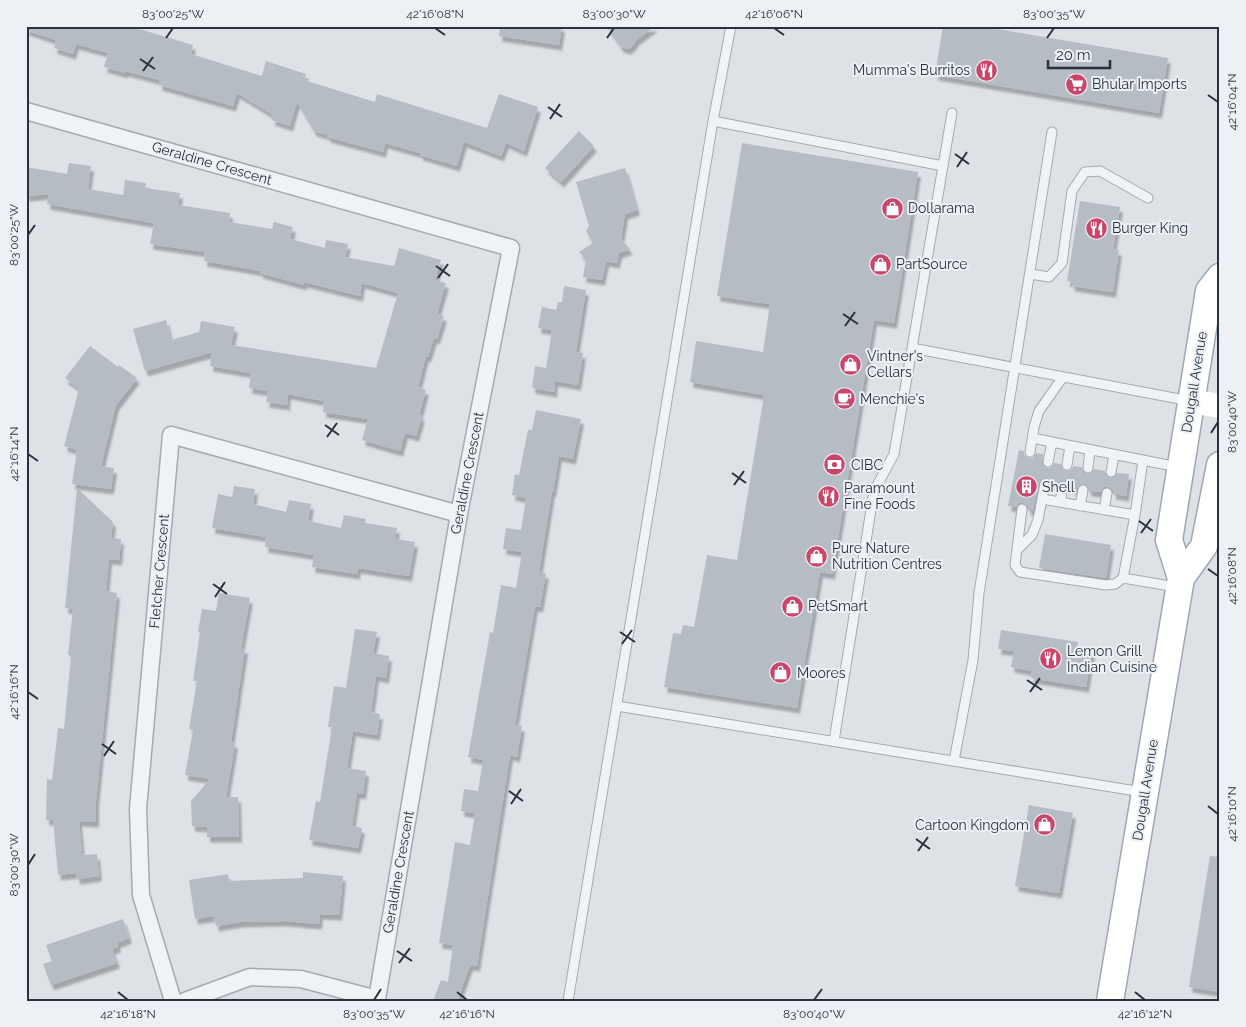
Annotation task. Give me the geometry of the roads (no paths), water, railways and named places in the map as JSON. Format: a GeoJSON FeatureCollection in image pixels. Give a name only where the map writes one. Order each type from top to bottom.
{"type":"FeatureCollection","features":[{"type":"Feature","properties":{"kind":"main road","name":"Dougall Avenue"},"geometry":{"type":"LineString","coordinates":[[1110,1001],[1180,583],[1170,540],[1190,401],[1209,290],[1220,277]]}},
{"type":"Feature","properties":{"kind":"main road","name":"Dougall Avenue"},"geometry":{"type":"LineString","coordinates":[[1180,583],[1204,546],[1220,465]]}},
{"type":"Feature","properties":{"kind":"street","name":"Geraldine Crescent"},"geometry":{"type":"LineString","coordinates":[[26,111],[511,248],[459,514],[377,999],[301,979],[250,977],[185,1001]]}},
{"type":"Feature","properties":{"kind":"street"},"geometry":{"type":"LineString","coordinates":[[1190,401],[1220,406]]}},
{"type":"Feature","properties":{"kind":"street","name":"Fletcher Crescent"},"geometry":{"type":"LineString","coordinates":[[173,1001],[142,895],[138,809],[171,435],[459,514]]}},
{"type":"Feature","properties":{"kind":"lane"},"geometry":{"type":"LineString","coordinates":[[568,1001],[713,121],[731,26]]}},
{"type":"Feature","properties":{"kind":"lane"},"geometry":{"type":"LineString","coordinates":[[834,741],[874,490],[894,454],[952,113]]}},
{"type":"Feature","properties":{"kind":"lane"},"geometry":{"type":"LineString","coordinates":[[713,121],[943,166]]}},
{"type":"Feature","properties":{"kind":"lane"},"geometry":{"type":"LineString","coordinates":[[954,761],[973,660],[979,593],[1052,132]]}},
{"type":"Feature","properties":{"kind":"lane"},"geometry":{"type":"LineString","coordinates":[[1030,274],[1049,277],[1062,263],[1072,191],[1085,172],[1100,171],[1148,198]]}},
{"type":"Feature","properties":{"kind":"lane"},"geometry":{"type":"LineString","coordinates":[[912,348],[1190,401]]}},
{"type":"Feature","properties":{"kind":"lane"},"geometry":{"type":"LineString","coordinates":[[1030,452],[1039,411],[1063,377]]}},
{"type":"Feature","properties":{"kind":"lane"},"geometry":{"type":"LineString","coordinates":[[1033,438],[1180,468]]}},
{"type":"Feature","properties":{"kind":"lane"},"geometry":{"type":"LineString","coordinates":[[1048,462],[1052,442]]}},
{"type":"Feature","properties":{"kind":"lane"},"geometry":{"type":"LineString","coordinates":[[1066,465],[1070,446]]}},
{"type":"Feature","properties":{"kind":"lane"},"geometry":{"type":"LineString","coordinates":[[1088,468],[1090,450]]}},
{"type":"Feature","properties":{"kind":"lane"},"geometry":{"type":"LineString","coordinates":[[1111,472],[1114,455]]}},
{"type":"Feature","properties":{"kind":"lane"},"geometry":{"type":"LineString","coordinates":[[1123,578],[1143,460]]}},
{"type":"Feature","properties":{"kind":"lane"},"geometry":{"type":"LineString","coordinates":[[1017,550],[1032,535],[1038,520],[1045,484]]}},
{"type":"Feature","properties":{"kind":"lane"},"geometry":{"type":"LineString","coordinates":[[1060,502],[1063,487]]}},
{"type":"Feature","properties":{"kind":"lane"},"geometry":{"type":"LineString","coordinates":[[1080,506],[1083,490]]}},
{"type":"Feature","properties":{"kind":"lane"},"geometry":{"type":"LineString","coordinates":[[1104,510],[1107,493]]}},
{"type":"Feature","properties":{"kind":"lane"},"geometry":{"type":"LineString","coordinates":[[1042,499],[1134,516]]}},
{"type":"Feature","properties":{"kind":"lane"},"geometry":{"type":"LineString","coordinates":[[1022,509],[1015,565],[1020,572],[1106,585],[1115,584],[1123,578],[1180,583]]}},
{"type":"Feature","properties":{"kind":"lane"},"geometry":{"type":"LineString","coordinates":[[617,706],[1145,792]]}},
{"type":"Feature","properties":{"kind":"place","name":"Mumma's Burritos"},"geometry":{"type":"Point","coordinates":[986,70]}},
{"type":"Feature","properties":{"kind":"place","name":"Bhular Imports"},"geometry":{"type":"Point","coordinates":[1076,84]}},
{"type":"Feature","properties":{"kind":"place","name":"Dollarama"},"geometry":{"type":"Point","coordinates":[892,208]}},
{"type":"Feature","properties":{"kind":"place","name":"Burger King"},"geometry":{"type":"Point","coordinates":[1096,228]}},
{"type":"Feature","properties":{"kind":"place","name":"PartSource"},"geometry":{"type":"Point","coordinates":[880,264]}},
{"type":"Feature","properties":{"kind":"place","name":"Vintner's Cellars"},"geometry":{"type":"Point","coordinates":[851,364]}},
{"type":"Feature","properties":{"kind":"place","name":"Menchie's"},"geometry":{"type":"Point","coordinates":[844,399]}},
{"type":"Feature","properties":{"kind":"place","name":"CIBC"},"geometry":{"type":"Point","coordinates":[835,465]}},
{"type":"Feature","properties":{"kind":"place","name":"Shell"},"geometry":{"type":"Point","coordinates":[1026,487]}},
{"type":"Feature","properties":{"kind":"place","name":"Paramount Fine Foods"},"geometry":{"type":"Point","coordinates":[828,496]}},
{"type":"Feature","properties":{"kind":"place","name":"Pure Nature Nutrition Centres"},"geometry":{"type":"Point","coordinates":[816,556]}},
{"type":"Feature","properties":{"kind":"place","name":"PetSmart"},"geometry":{"type":"Point","coordinates":[792,606]}},
{"type":"Feature","properties":{"kind":"place","name":"Lemon Grill Indian Cuisine"},"geometry":{"type":"Point","coordinates":[1051,659]}},
{"type":"Feature","properties":{"kind":"place","name":"Moores"},"geometry":{"type":"Point","coordinates":[781,673]}},
{"type":"Feature","properties":{"kind":"place","name":"Cartoon Kingdom"},"geometry":{"type":"Point","coordinates":[1045,825]}}]}
